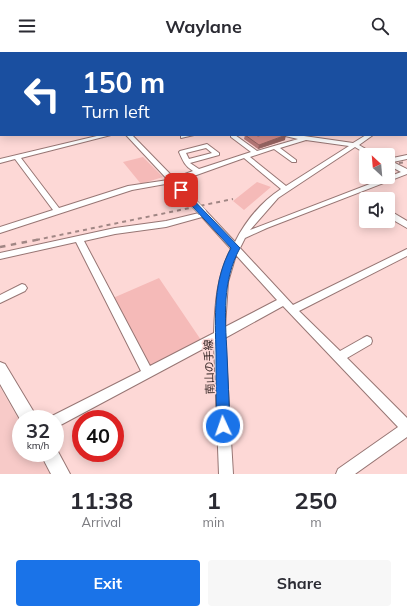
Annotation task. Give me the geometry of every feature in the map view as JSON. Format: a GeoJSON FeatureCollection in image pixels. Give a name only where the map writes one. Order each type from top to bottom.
{"type":"FeatureCollection","features":[{"type":"Feature","properties":{"kind":"main road"},"geometry":{"type":"LineString","coordinates":[[0,370],[24,410]]}},
{"type":"Feature","properties":{"kind":"main road"},"geometry":{"type":"LineString","coordinates":[[54,462],[61,474]]}},
{"type":"Feature","properties":{"kind":"street"},"geometry":{"type":"LineString","coordinates":[[0,161],[104,136]]}},
{"type":"Feature","properties":{"kind":"street"},"geometry":{"type":"LineString","coordinates":[[130,136],[236,248],[292,310],[407,428],[343,474]]}},
{"type":"Feature","properties":{"kind":"street"},"geometry":{"type":"LineString","coordinates":[[183,137],[187,136]]}},
{"type":"Feature","properties":{"kind":"street"},"geometry":{"type":"LineString","coordinates":[[233,136],[256,153]]}},
{"type":"Feature","properties":{"kind":"street"},"geometry":{"type":"LineString","coordinates":[[293,136],[304,139],[323,140],[362,138],[368,148]]}},
{"type":"Feature","properties":{"kind":"street"},"geometry":{"type":"LineString","coordinates":[[323,140],[329,136]]}},
{"type":"Feature","properties":{"kind":"street","name":"南山の手線"},"geometry":{"type":"LineString","coordinates":[[226,474],[219,334],[223,282],[230,259],[248,225],[261,209],[286,189],[362,138]]}},
{"type":"Feature","properties":{"kind":"street"},"geometry":{"type":"LineString","coordinates":[[0,230],[131,188],[172,181],[245,156],[304,139]]}},
{"type":"Feature","properties":{"kind":"street"},"geometry":{"type":"LineString","coordinates":[[186,162],[217,154],[207,146],[182,152],[186,162],[188,165],[198,172]]}},
{"type":"Feature","properties":{"kind":"street"},"geometry":{"type":"LineString","coordinates":[[275,147],[294,161]]}},
{"type":"Feature","properties":{"kind":"street"},"geometry":{"type":"LineString","coordinates":[[245,156],[286,189]]}},
{"type":"Feature","properties":{"kind":"street"},"geometry":{"type":"LineString","coordinates":[[17,157],[58,212]]}},
{"type":"Feature","properties":{"kind":"street"},"geometry":{"type":"LineString","coordinates":[[395,160],[407,157]]}},
{"type":"Feature","properties":{"kind":"street"},"geometry":{"type":"LineString","coordinates":[[395,166],[406,172]]}},
{"type":"Feature","properties":{"kind":"street"},"geometry":{"type":"LineString","coordinates":[[241,237],[264,226],[406,172]]}},
{"type":"Feature","properties":{"kind":"street"},"geometry":{"type":"LineString","coordinates":[[0,256],[115,231],[166,224],[203,213]]}},
{"type":"Feature","properties":{"kind":"street"},"geometry":{"type":"LineString","coordinates":[[395,218],[407,225]]}},
{"type":"Feature","properties":{"kind":"street"},"geometry":{"type":"LineString","coordinates":[[79,239],[148,373]]}},
{"type":"Feature","properties":{"kind":"street"},"geometry":{"type":"LineString","coordinates":[[292,310],[407,252]]}},
{"type":"Feature","properties":{"kind":"street"},"geometry":{"type":"LineString","coordinates":[[0,299],[22,288]]}},
{"type":"Feature","properties":{"kind":"street"},"geometry":{"type":"LineString","coordinates":[[64,417],[284,301]]}},
{"type":"Feature","properties":{"kind":"street"},"geometry":{"type":"LineString","coordinates":[[339,358],[367,341]]}},
{"type":"Feature","properties":{"kind":"shaded area"},"geometry":{"type":"Polygon","coordinates":[[[143,157],[163,177],[141,184],[123,162],[143,157]]]}},
{"type":"Feature","properties":{"kind":"shaded area"},"geometry":{"type":"Polygon","coordinates":[[[257,182],[271,187],[244,210],[233,201],[257,182]]]}},
{"type":"Feature","properties":{"kind":"shaded area"},"geometry":{"type":"Polygon","coordinates":[[[159,278],[201,340],[154,365],[148,365],[113,298],[159,278]]]}},
{"type":"Feature","properties":{"kind":"shaded area"},"geometry":{"type":"Polygon","coordinates":[[[0,387],[13,410],[12,462],[43,462],[50,474],[0,474],[0,387]]]}},
{"type":"Feature","properties":{"kind":"building"},"geometry":{"type":"Polygon","coordinates":[[[246,136],[283,136],[259,145],[246,136]]]}},
{"type":"Feature","properties":{"kind":"railway"},"geometry":{"type":"LineString","coordinates":[[399,163],[407,162]]}},
{"type":"Feature","properties":{"kind":"railway"},"geometry":{"type":"LineString","coordinates":[[38,240],[233,199]]}},
{"type":"Feature","properties":{"kind":"railway"},"geometry":{"type":"LineString","coordinates":[[0,247],[38,240]]}},
{"type":"Feature","properties":{"kind":"route"},"geometry":{"type":"LineString","coordinates":[[181,190],[236,248],[230,259],[223,282],[220,306],[219,334],[223,426]]}}]}
